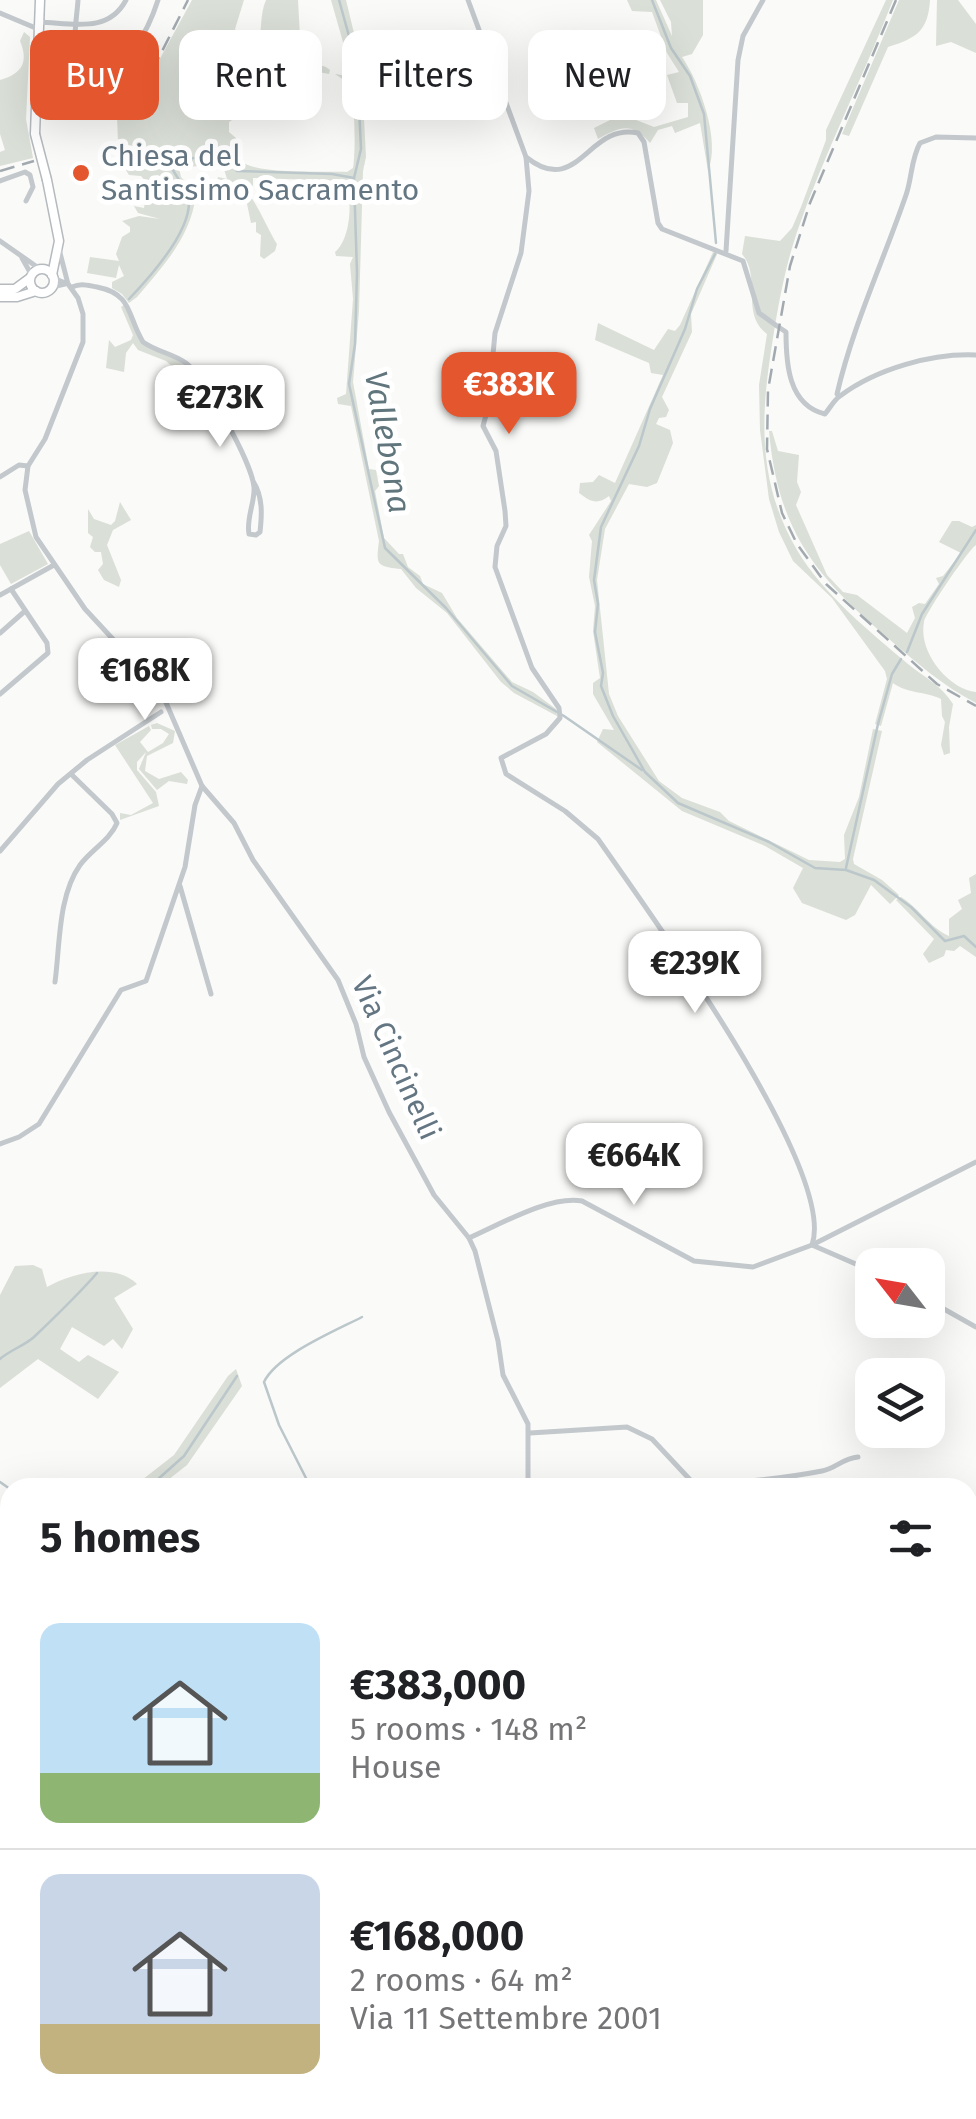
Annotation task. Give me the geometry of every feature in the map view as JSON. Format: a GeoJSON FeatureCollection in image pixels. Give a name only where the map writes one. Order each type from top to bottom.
{"type":"FeatureCollection","features":[{"type":"Feature","properties":{"kind":"main road"},"geometry":{"type":"LineString","coordinates":[[0,297],[46,292],[53,280],[59,249],[35,134],[40,0]]}},
{"type":"Feature","properties":{"kind":"main road"},"geometry":{"type":"LineString","coordinates":[[0,289],[14,288],[53,258],[56,235]]}},
{"type":"Feature","properties":{"kind":"main road"},"geometry":{"type":"LineString","coordinates":[[36,272],[53,280]]}},
{"type":"Feature","properties":{"kind":"main road"},"geometry":{"type":"LineString","coordinates":[[36,272],[31,286],[36,292]]}},
{"type":"Feature","properties":{"kind":"street"},"geometry":{"type":"LineString","coordinates":[[78,0],[77,53],[93,71],[108,72],[130,55],[158,0]]}},
{"type":"Feature","properties":{"kind":"street"},"geometry":{"type":"LineString","coordinates":[[0,14],[38,26],[109,20],[126,0]]}},
{"type":"Feature","properties":{"kind":"street"},"geometry":{"type":"LineString","coordinates":[[468,0],[526,158],[529,191],[521,254],[496,333],[484,426],[496,451],[505,511],[506,526],[497,546],[496,567],[532,668],[560,715],[546,734],[501,758],[501,766],[506,774],[564,810],[598,839],[675,953],[778,1114],[810,1192],[815,1221],[812,1245]]}},
{"type":"Feature","properties":{"kind":"street"},"geometry":{"type":"LineString","coordinates":[[726,252],[738,60],[743,36],[763,0]]}},
{"type":"Feature","properties":{"kind":"street"},"geometry":{"type":"LineString","coordinates":[[526,158],[546,171],[558,172],[614,134],[638,133],[644,142],[662,229],[726,252],[747,265],[759,314],[786,332],[788,375],[806,404],[825,414],[839,396],[878,376],[918,362],[956,354],[976,355]]}},
{"type":"Feature","properties":{"kind":"street"},"geometry":{"type":"LineString","coordinates":[[839,396],[836,394],[849,344],[908,190],[918,147],[936,137],[976,138]]}},
{"type":"Feature","properties":{"kind":"street"},"geometry":{"type":"LineString","coordinates":[[0,181],[28,174],[34,185],[26,201]]}},
{"type":"Feature","properties":{"kind":"street"},"geometry":{"type":"LineString","coordinates":[[0,241],[36,272]]}},
{"type":"Feature","properties":{"kind":"street"},"geometry":{"type":"LineString","coordinates":[[0,851],[42,800],[71,774],[103,748],[164,714],[161,691],[84,609],[36,537],[30,518],[28,466],[45,438],[84,342],[83,314],[59,249]]}},
{"type":"Feature","properties":{"kind":"street"},"geometry":{"type":"LineString","coordinates":[[53,280],[115,291],[144,342],[178,358],[194,371],[208,390],[253,481],[260,496],[262,514],[260,532],[256,535],[249,534],[247,528],[254,498],[253,481]]}},
{"type":"Feature","properties":{"kind":"street"},"geometry":{"type":"LineString","coordinates":[[0,476],[19,465],[28,466]]}},
{"type":"Feature","properties":{"kind":"street"},"geometry":{"type":"LineString","coordinates":[[0,594],[54,565]]}},
{"type":"Feature","properties":{"kind":"street"},"geometry":{"type":"LineString","coordinates":[[0,694],[48,653],[47,643],[11,589]]}},
{"type":"Feature","properties":{"kind":"street"},"geometry":{"type":"LineString","coordinates":[[0,633],[25,611]]}},
{"type":"Feature","properties":{"kind":"street","name":"Via Cincinelli"},"geometry":{"type":"LineString","coordinates":[[164,714],[178,726],[202,786],[234,823],[253,860],[338,980],[364,1057],[390,1112],[434,1195],[469,1238],[498,1341],[502,1375],[530,1434],[528,1478]]}},
{"type":"Feature","properties":{"kind":"street"},"geometry":{"type":"LineString","coordinates":[[55,982],[72,878],[117,824],[112,814],[71,774]]}},
{"type":"Feature","properties":{"kind":"street"},"geometry":{"type":"LineString","coordinates":[[0,1144],[39,1124],[121,990],[146,980],[189,854],[195,805],[202,786]]}},
{"type":"Feature","properties":{"kind":"street"},"geometry":{"type":"LineString","coordinates":[[180,883],[211,994]]}},
{"type":"Feature","properties":{"kind":"street"},"geometry":{"type":"LineString","coordinates":[[469,1238],[553,1203],[582,1200],[694,1260],[753,1267],[812,1245],[976,1162]]}},
{"type":"Feature","properties":{"kind":"street"},"geometry":{"type":"LineString","coordinates":[[812,1245],[855,1264]]}},
{"type":"Feature","properties":{"kind":"street"},"geometry":{"type":"LineString","coordinates":[[945,1310],[976,1327]]}},
{"type":"Feature","properties":{"kind":"street"},"geometry":{"type":"LineString","coordinates":[[530,1434],[627,1426],[652,1439],[688,1478]]}},
{"type":"Feature","properties":{"kind":"street"},"geometry":{"type":"LineString","coordinates":[[772,1478],[828,1470],[846,1458],[858,1456]]}},
{"type":"Feature","properties":{"kind":"shaded area"},"geometry":{"type":"Polygon","coordinates":[[[192,0],[244,0],[236,30],[179,30],[179,120],[232,120],[229,132],[236,138],[239,158],[249,165],[275,170],[347,172],[353,168],[354,120],[364,120],[366,157],[353,382],[369,469],[376,470],[379,486],[375,491],[384,538],[403,554],[408,567],[420,576],[423,584],[442,593],[457,618],[512,682],[556,709],[557,716],[501,682],[447,613],[416,588],[401,569],[382,565],[378,560],[379,541],[351,406],[338,404],[337,398],[346,394],[353,299],[353,257],[336,256],[335,252],[349,218],[345,181],[253,178],[247,193],[277,244],[275,251],[264,259],[260,256],[261,235],[256,232],[256,222],[251,223],[246,199],[233,201],[223,194],[222,185],[217,182],[218,177],[227,179],[223,166],[179,168],[181,177],[196,194],[193,209],[175,250],[137,297],[129,303],[112,288],[112,282],[124,276],[119,265],[116,278],[87,273],[90,257],[119,261],[116,254],[122,237],[130,232],[122,221],[139,216],[160,219],[138,213],[134,206],[144,208],[148,184],[141,176],[129,175],[124,167],[130,161],[125,152],[129,145],[118,142],[117,120],[159,120],[159,60],[192,0]]]}},
{"type":"Feature","properties":{"kind":"shaded area"},"geometry":{"type":"Polygon","coordinates":[[[266,0],[298,0],[300,30],[260,30],[266,0]]]}},
{"type":"Feature","properties":{"kind":"shaded area"},"geometry":{"type":"Polygon","coordinates":[[[331,0],[346,0],[353,30],[342,30],[342,38],[331,0]]]}},
{"type":"Feature","properties":{"kind":"shaded area"},"geometry":{"type":"Polygon","coordinates":[[[627,0],[656,0],[672,36],[671,22],[660,0],[703,0],[703,35],[692,54],[682,57],[707,112],[712,144],[708,171],[700,123],[675,133],[672,126],[658,130],[650,143],[626,128],[598,139],[594,128],[610,120],[636,120],[654,127],[688,117],[688,103],[677,103],[667,75],[679,72],[666,50],[666,30],[659,30],[652,12],[632,11],[627,0]]]}},
{"type":"Feature","properties":{"kind":"shaded area"},"geometry":{"type":"Polygon","coordinates":[[[886,0],[893,0],[819,173],[788,261],[767,378],[764,428],[775,502],[797,550],[848,611],[953,704],[950,753],[944,755],[941,699],[893,683],[881,726],[875,724],[887,679],[885,671],[832,598],[793,561],[779,532],[769,499],[760,430],[759,385],[767,334],[755,316],[751,273],[742,254],[745,236],[780,241],[792,228],[826,140],[826,130],[886,0]]]}},
{"type":"Feature","properties":{"kind":"shaded area"},"geometry":{"type":"Polygon","coordinates":[[[899,0],[930,0],[927,19],[914,36],[888,47],[849,136],[842,134],[899,0]]]}},
{"type":"Feature","properties":{"kind":"shaded area"},"geometry":{"type":"Polygon","coordinates":[[[937,0],[958,0],[976,24],[976,53],[951,42],[936,46],[937,0]]]}},
{"type":"Feature","properties":{"kind":"shaded area"},"geometry":{"type":"Polygon","coordinates":[[[24,32],[30,37],[26,119],[33,158],[0,166],[0,152],[5,150],[0,134],[0,80],[22,66],[20,41],[24,32]]]}},
{"type":"Feature","properties":{"kind":"shaded area"},"geometry":{"type":"Polygon","coordinates":[[[713,252],[718,252],[691,314],[692,332],[662,397],[669,410],[656,424],[670,430],[673,443],[657,483],[647,487],[629,484],[605,529],[597,580],[609,694],[618,716],[659,781],[682,798],[720,812],[729,821],[809,860],[845,859],[844,835],[859,797],[873,729],[882,731],[853,859],[854,864],[899,895],[890,904],[871,885],[855,915],[846,920],[802,903],[793,888],[803,868],[765,846],[682,811],[597,742],[603,729],[614,730],[593,694],[593,683],[600,678],[593,631],[595,606],[589,577],[589,535],[611,501],[609,496],[597,501],[587,499],[579,493],[580,483],[593,482],[599,475],[615,483],[663,375],[651,373],[649,363],[595,340],[598,323],[654,350],[668,329],[675,331],[680,325],[713,252]]]}},
{"type":"Feature","properties":{"kind":"shaded area"},"geometry":{"type":"Polygon","coordinates":[[[124,305],[142,343],[177,359],[193,371],[205,388],[200,391],[166,361],[138,350],[133,343],[126,353],[124,372],[106,368],[109,340],[115,347],[131,340],[133,335],[121,307],[124,305]]]}},
{"type":"Feature","properties":{"kind":"shaded area"},"geometry":{"type":"Polygon","coordinates":[[[769,431],[778,451],[799,455],[797,482],[801,492],[796,505],[827,575],[843,592],[857,595],[907,633],[915,618],[912,607],[925,604],[939,584],[936,578],[943,576],[961,553],[939,542],[952,521],[976,525],[976,545],[931,607],[923,633],[937,667],[955,684],[976,692],[976,703],[910,657],[821,572],[791,524],[781,497],[769,431]]]}},
{"type":"Feature","properties":{"kind":"shaded area"},"geometry":{"type":"Polygon","coordinates":[[[120,502],[131,520],[113,530],[107,545],[121,580],[119,587],[104,580],[98,570],[103,564],[101,552],[90,547],[93,537],[88,533],[88,509],[94,519],[111,525],[120,502]]]}},
{"type":"Feature","properties":{"kind":"shaded area"},"geometry":{"type":"Polygon","coordinates":[[[29,531],[48,564],[11,584],[0,565],[0,544],[29,531]]]}},
{"type":"Feature","properties":{"kind":"shaded area"},"geometry":{"type":"Polygon","coordinates":[[[157,723],[175,731],[173,743],[147,756],[145,771],[159,779],[181,772],[187,784],[169,781],[157,790],[139,769],[146,752],[137,762],[137,770],[156,792],[159,806],[120,820],[120,813],[131,815],[153,803],[115,745],[149,726],[151,730],[140,742],[148,752],[169,734],[152,729],[151,725],[157,723]]]}},
{"type":"Feature","properties":{"kind":"shaded area"},"geometry":{"type":"Polygon","coordinates":[[[976,874],[976,957],[960,946],[954,951],[946,950],[944,956],[929,963],[923,954],[934,939],[896,900],[901,897],[949,936],[949,919],[962,909],[958,900],[971,893],[969,878],[976,874]]]}},
{"type":"Feature","properties":{"kind":"shaded area"},"geometry":{"type":"Polygon","coordinates":[[[15,1266],[42,1269],[47,1287],[93,1272],[117,1273],[137,1284],[114,1298],[133,1329],[122,1349],[113,1339],[104,1346],[72,1327],[60,1349],[79,1362],[88,1355],[119,1372],[98,1399],[38,1359],[0,1388],[0,1295],[15,1266]]]}},
{"type":"Feature","properties":{"kind":"shaded area"},"geometry":{"type":"Polygon","coordinates":[[[236,1369],[242,1386],[187,1465],[170,1478],[145,1478],[174,1455],[236,1369]]]}},
{"type":"Feature","properties":{"kind":"waterway","name":"Vallebona"},"geometry":{"type":"LineString","coordinates":[[339,0],[357,65],[361,149],[354,178],[357,273],[355,344],[349,384],[385,548],[446,608],[512,686],[564,716],[642,770]]}},
{"type":"Feature","properties":{"kind":"waterway"},"geometry":{"type":"LineString","coordinates":[[652,0],[671,48],[690,76],[704,114],[716,243]]}},
{"type":"Feature","properties":{"kind":"waterway"},"geometry":{"type":"LineString","coordinates":[[129,299],[168,253],[188,213],[188,197],[171,166],[188,159],[206,158],[223,161],[237,171],[354,178]]}},
{"type":"Feature","properties":{"kind":"waterway"},"geometry":{"type":"LineString","coordinates":[[715,254],[697,289],[639,446],[601,527],[594,580],[601,686],[645,772],[678,803],[769,842],[815,868],[846,870],[874,880],[911,907],[945,941],[964,936],[976,947]]}},
{"type":"Feature","properties":{"kind":"waterway"},"geometry":{"type":"LineString","coordinates":[[907,652],[922,614],[976,530]]}},
{"type":"Feature","properties":{"kind":"waterway"},"geometry":{"type":"LineString","coordinates":[[846,868],[878,724],[892,674],[901,659]]}},
{"type":"Feature","properties":{"kind":"waterway"},"geometry":{"type":"LineString","coordinates":[[0,1359],[34,1337],[97,1273]]}},
{"type":"Feature","properties":{"kind":"waterway"},"geometry":{"type":"LineString","coordinates":[[306,1478],[279,1425],[264,1382],[294,1353],[362,1317]]}},
{"type":"Feature","properties":{"kind":"waterway"},"geometry":{"type":"LineString","coordinates":[[159,1478],[184,1456],[237,1376]]}},
{"type":"Feature","properties":{"kind":"railway"},"geometry":{"type":"LineString","coordinates":[[159,57],[188,0]]}},
{"type":"Feature","properties":{"kind":"railway"},"geometry":{"type":"LineString","coordinates":[[896,0],[810,203],[790,266],[768,390],[767,449],[782,513],[797,544],[826,584],[937,684],[976,706]]}},
{"type":"Feature","properties":{"kind":"railway"},"geometry":{"type":"LineString","coordinates":[[0,171],[34,161]]}},
{"type":"Feature","properties":{"kind":"place","name":"Chiesa del Santissimo Sacramento"},"geometry":{"type":"Point","coordinates":[81,173]}}]}
